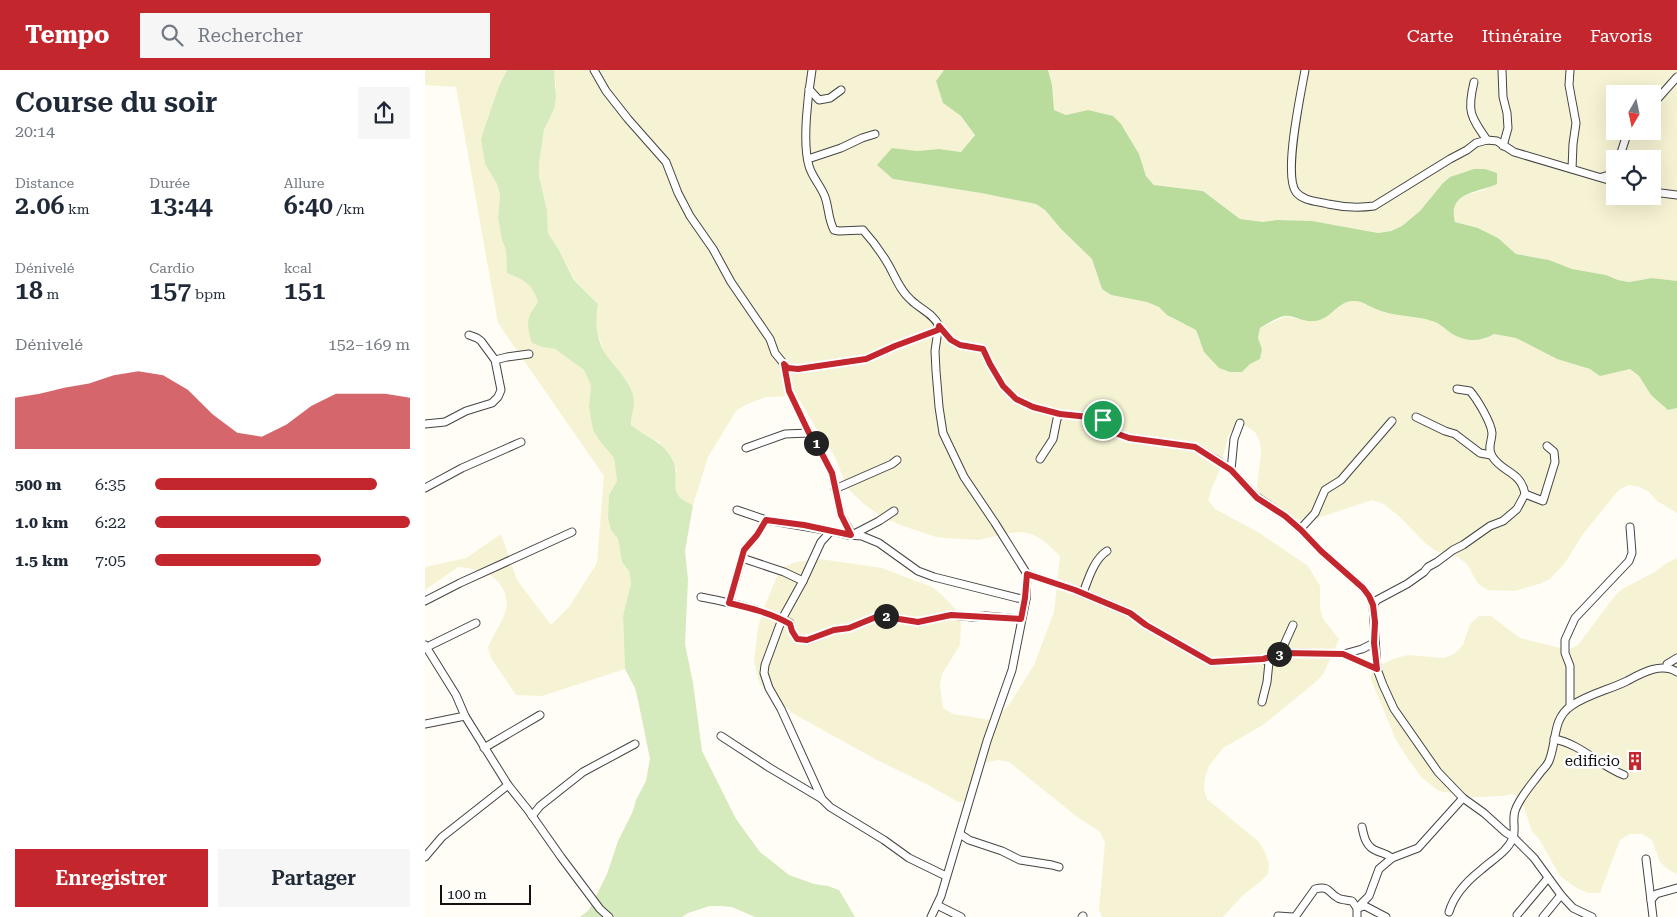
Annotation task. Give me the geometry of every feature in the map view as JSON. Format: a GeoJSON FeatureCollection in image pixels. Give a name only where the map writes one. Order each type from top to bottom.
{"type":"FeatureCollection","features":[{"type":"Feature","properties":{"kind":"street"},"geometry":{"type":"LineString","coordinates":[[594,70],[611,98],[666,162],[678,193],[690,216],[713,249],[731,282],[770,339],[775,352],[788,368],[798,369],[866,359],[939,328]]}},
{"type":"Feature","properties":{"kind":"street"},"geometry":{"type":"LineString","coordinates":[[811,70],[806,137],[807,159],[809,167],[825,197],[830,223],[834,230],[863,230],[872,239],[901,290],[910,300],[937,320],[939,328],[935,351],[936,371],[943,433],[963,477],[1027,574],[1025,598],[1012,670],[987,741],[937,905],[931,917]]}},
{"type":"Feature","properties":{"kind":"street"},"geometry":{"type":"LineString","coordinates":[[1305,70],[1292,147],[1291,178],[1297,194],[1303,198],[1336,205],[1374,206],[1450,158],[1467,150],[1476,142],[1487,140],[1497,142],[1514,152],[1606,179]]}},
{"type":"Feature","properties":{"kind":"street"},"geometry":{"type":"LineString","coordinates":[[1502,70],[1503,97],[1508,128],[1503,146]]}},
{"type":"Feature","properties":{"kind":"street"},"geometry":{"type":"LineString","coordinates":[[1570,70],[1569,85],[1576,123],[1572,169]]}},
{"type":"Feature","properties":{"kind":"street"},"geometry":{"type":"LineString","coordinates":[[1661,95],[1677,77]]}},
{"type":"Feature","properties":{"kind":"street"},"geometry":{"type":"LineString","coordinates":[[1474,82],[1469,105],[1473,118],[1487,140]]}},
{"type":"Feature","properties":{"kind":"street"},"geometry":{"type":"LineString","coordinates":[[809,90],[819,100],[830,98],[841,90]]}},
{"type":"Feature","properties":{"kind":"street"},"geometry":{"type":"LineString","coordinates":[[807,159],[875,134]]}},
{"type":"Feature","properties":{"kind":"street"},"geometry":{"type":"LineString","coordinates":[[1602,177],[1606,176]]}},
{"type":"Feature","properties":{"kind":"street"},"geometry":{"type":"LineString","coordinates":[[1661,193],[1677,195]]}},
{"type":"Feature","properties":{"kind":"street"},"geometry":{"type":"LineString","coordinates":[[939,328],[951,340],[960,345],[983,349],[1003,386],[1016,399],[1033,407],[1060,414],[1098,418],[1118,434],[1129,438],[1195,447],[1231,470],[1257,498],[1285,516],[1301,530],[1321,551],[1363,588],[1369,596],[1373,605],[1375,622],[1374,643],[1377,669],[1394,709],[1438,772],[1463,798],[1513,837],[1534,858],[1561,895],[1578,911],[1591,917]]}},
{"type":"Feature","properties":{"kind":"street"},"geometry":{"type":"LineString","coordinates":[[425,424],[445,422],[491,403],[498,397],[501,390],[495,360],[481,342],[469,335]]}},
{"type":"Feature","properties":{"kind":"street"},"geometry":{"type":"LineString","coordinates":[[495,360],[507,356],[529,354]]}},
{"type":"Feature","properties":{"kind":"street"},"geometry":{"type":"LineString","coordinates":[[784,364],[789,391],[809,433],[832,473],[841,515],[851,535]]}},
{"type":"Feature","properties":{"kind":"street"},"geometry":{"type":"LineString","coordinates":[[1457,389],[1470,391],[1481,404],[1492,432],[1489,447],[1491,455],[1500,465],[1519,478],[1525,494],[1543,501],[1555,462],[1554,452],[1547,446]]}},
{"type":"Feature","properties":{"kind":"street"},"geometry":{"type":"LineString","coordinates":[[1040,459],[1053,440],[1060,414]]}},
{"type":"Feature","properties":{"kind":"street"},"geometry":{"type":"LineString","coordinates":[[1416,417],[1455,434],[1479,453],[1491,455]]}},
{"type":"Feature","properties":{"kind":"street"},"geometry":{"type":"LineString","coordinates":[[1301,530],[1315,513],[1325,490],[1341,480],[1392,421]]}},
{"type":"Feature","properties":{"kind":"street"},"geometry":{"type":"LineString","coordinates":[[1231,470],[1234,439],[1240,423]]}},
{"type":"Feature","properties":{"kind":"street"},"geometry":{"type":"LineString","coordinates":[[746,448],[785,434],[809,433]]}},
{"type":"Feature","properties":{"kind":"street"},"geometry":{"type":"LineString","coordinates":[[425,488],[462,468],[521,442]]}},
{"type":"Feature","properties":{"kind":"street"},"geometry":{"type":"LineString","coordinates":[[835,489],[892,464],[897,460]]}},
{"type":"Feature","properties":{"kind":"street"},"geometry":{"type":"LineString","coordinates":[[1373,605],[1377,600],[1407,584],[1428,567],[1490,526],[1503,521],[1517,509],[1525,494]]}},
{"type":"Feature","properties":{"kind":"street"},"geometry":{"type":"LineString","coordinates":[[737,510],[766,520],[862,536],[879,543],[918,570],[934,577],[1009,596],[1025,598]]}},
{"type":"Feature","properties":{"kind":"street"},"geometry":{"type":"LineString","coordinates":[[851,535],[894,511]]}},
{"type":"Feature","properties":{"kind":"street"},"geometry":{"type":"LineString","coordinates":[[729,603],[744,550],[757,535],[766,520]]}},
{"type":"Feature","properties":{"kind":"street"},"geometry":{"type":"LineString","coordinates":[[1570,706],[1570,666],[1565,653],[1567,634],[1575,618],[1629,561],[1632,553],[1630,528]]}},
{"type":"Feature","properties":{"kind":"street"},"geometry":{"type":"LineString","coordinates":[[822,799],[781,709],[769,688],[764,673],[782,619],[803,581],[821,542],[831,531]]}},
{"type":"Feature","properties":{"kind":"street"},"geometry":{"type":"LineString","coordinates":[[425,601],[460,582],[572,532]]}},
{"type":"Feature","properties":{"kind":"street"},"geometry":{"type":"LineString","coordinates":[[1083,593],[1094,567],[1107,551]]}},
{"type":"Feature","properties":{"kind":"street"},"geometry":{"type":"LineString","coordinates":[[742,558],[784,572],[803,581]]}},
{"type":"Feature","properties":{"kind":"street"},"geometry":{"type":"LineString","coordinates":[[1027,574],[1083,593],[1130,613],[1146,625],[1211,662],[1263,659],[1284,653],[1343,654],[1362,649],[1374,643]]}},
{"type":"Feature","properties":{"kind":"street"},"geometry":{"type":"LineString","coordinates":[[701,596],[751,608],[782,619],[790,624],[797,639],[807,640],[834,630],[849,628],[881,615],[918,622],[951,615],[1021,619]]}},
{"type":"Feature","properties":{"kind":"street"},"geometry":{"type":"LineString","coordinates":[[476,623],[426,646],[456,695],[465,716],[508,785],[561,857],[609,917]]}},
{"type":"Feature","properties":{"kind":"street"},"geometry":{"type":"LineString","coordinates":[[1284,653],[1283,647],[1293,625]]}},
{"type":"Feature","properties":{"kind":"street"},"geometry":{"type":"LineString","coordinates":[[1343,654],[1377,669]]}},
{"type":"Feature","properties":{"kind":"street"},"geometry":{"type":"LineString","coordinates":[[1667,668],[1667,664],[1677,658]]}},
{"type":"Feature","properties":{"kind":"street"},"geometry":{"type":"LineString","coordinates":[[1262,702],[1269,662],[1263,659]]}},
{"type":"Feature","properties":{"kind":"street"},"geometry":{"type":"LineString","coordinates":[[1449,912],[1453,899],[1480,870],[1501,854],[1513,837],[1514,812],[1548,763],[1553,751],[1559,719],[1570,706],[1618,686],[1645,672],[1667,668],[1677,672]]}},
{"type":"Feature","properties":{"kind":"street"},"geometry":{"type":"LineString","coordinates":[[484,748],[540,715]]}},
{"type":"Feature","properties":{"kind":"street"},"geometry":{"type":"LineString","coordinates":[[425,724],[465,716]]}},
{"type":"Feature","properties":{"kind":"street"},"geometry":{"type":"LineString","coordinates":[[721,736],[822,799],[830,807],[884,840],[909,858],[946,876]]}},
{"type":"Feature","properties":{"kind":"street"},"geometry":{"type":"LineString","coordinates":[[1554,740],[1581,750],[1614,772],[1624,776]]}},
{"type":"Feature","properties":{"kind":"street"},"geometry":{"type":"LineString","coordinates":[[532,816],[540,806],[583,772],[635,744]]}},
{"type":"Feature","properties":{"kind":"street"},"geometry":{"type":"LineString","coordinates":[[425,858],[442,837],[508,785]]}},
{"type":"Feature","properties":{"kind":"street"},"geometry":{"type":"LineString","coordinates":[[1357,908],[1369,896],[1379,869],[1392,858],[1418,848],[1463,798]]}},
{"type":"Feature","properties":{"kind":"street"},"geometry":{"type":"LineString","coordinates":[[1363,827],[1366,843],[1377,852],[1384,852],[1392,858]]}},
{"type":"Feature","properties":{"kind":"street"},"geometry":{"type":"LineString","coordinates":[[960,834],[969,840],[1002,851],[1020,860],[1059,867]]}},
{"type":"Feature","properties":{"kind":"street"},"geometry":{"type":"LineString","coordinates":[[1646,859],[1653,917]]}},
{"type":"Feature","properties":{"kind":"street"},"geometry":{"type":"LineString","coordinates":[[1517,915],[1548,878]]}},
{"type":"Feature","properties":{"kind":"street"},"geometry":{"type":"LineString","coordinates":[[1278,916],[1294,917],[1315,889],[1319,888],[1328,889],[1338,898],[1351,901],[1357,908],[1357,917]]}},
{"type":"Feature","properties":{"kind":"street"},"geometry":{"type":"LineString","coordinates":[[1651,900],[1656,894],[1677,888]]}},
{"type":"Feature","properties":{"kind":"street"},"geometry":{"type":"LineString","coordinates":[[1543,917],[1561,895]]}},
{"type":"Feature","properties":{"kind":"street"},"geometry":{"type":"LineString","coordinates":[[937,905],[961,917]]}},
{"type":"Feature","properties":{"kind":"street"},"geometry":{"type":"LineString","coordinates":[[1357,908],[1365,906],[1386,917]]}},
{"type":"Feature","properties":{"kind":"shaded area"},"geometry":{"type":"Polygon","coordinates":[[[425,70],[507,70],[499,86],[481,140],[485,164],[497,184],[500,195],[498,218],[506,250],[507,273],[528,283],[535,292],[538,302],[531,311],[543,347],[555,349],[584,370],[591,385],[593,430],[614,458],[617,481],[609,495],[611,530],[618,539],[622,562],[629,571],[631,583],[623,616],[625,669],[542,696],[516,695],[491,658],[488,647],[504,616],[507,605],[505,593],[499,582],[490,575],[469,568],[458,567],[425,590],[425,567],[466,558],[501,534],[517,580],[551,625],[569,607],[597,563],[604,476],[498,323],[456,87],[425,85],[425,70]]]}},
{"type":"Feature","properties":{"kind":"shaded area"},"geometry":{"type":"Polygon","coordinates":[[[554,70],[944,70],[936,81],[943,103],[961,116],[975,134],[961,152],[939,149],[917,151],[892,149],[893,179],[1036,204],[1045,210],[1061,229],[1092,259],[1102,289],[1111,295],[1147,302],[1159,307],[1167,315],[1196,330],[1199,340],[1219,368],[1242,372],[1250,364],[1260,359],[1262,349],[1258,338],[1260,328],[1286,316],[1297,319],[1322,319],[1343,303],[1355,301],[1365,303],[1385,313],[1431,320],[1449,332],[1474,340],[1485,339],[1494,334],[1516,338],[1557,359],[1590,369],[1600,375],[1630,369],[1639,376],[1651,395],[1668,410],[1677,408],[1677,513],[1657,501],[1649,492],[1640,487],[1628,485],[1618,491],[1583,534],[1565,563],[1550,579],[1514,591],[1488,590],[1478,584],[1467,564],[1458,557],[1436,551],[1384,504],[1372,500],[1306,522],[1280,513],[1261,498],[1257,488],[1261,453],[1260,442],[1255,432],[1246,426],[1235,427],[1228,436],[1220,469],[1208,500],[1215,509],[1258,532],[1308,566],[1320,586],[1320,608],[1323,619],[1339,639],[1324,673],[1317,681],[1263,725],[1223,748],[1209,766],[1205,778],[1204,789],[1207,799],[1259,842],[1269,864],[1268,874],[1242,896],[1223,917],[1102,917],[1099,909],[1105,843],[1100,832],[1076,816],[1009,762],[999,760],[988,762],[979,769],[969,801],[958,802],[794,714],[760,684],[754,662],[758,627],[765,605],[778,574],[786,566],[796,562],[820,559],[882,568],[932,587],[958,612],[961,624],[960,645],[942,674],[940,685],[943,708],[953,714],[990,720],[1009,705],[1034,665],[1054,612],[1060,556],[1044,541],[1034,535],[1023,532],[978,540],[936,537],[882,517],[865,505],[848,489],[835,457],[799,399],[788,396],[766,397],[745,405],[736,411],[708,457],[693,505],[683,500],[676,492],[677,470],[659,442],[639,432],[631,425],[634,402],[627,381],[605,354],[598,335],[596,315],[598,304],[575,280],[548,233],[547,210],[539,176],[539,164],[544,130],[554,109],[556,87],[554,70]]]}},
{"type":"Feature","properties":{"kind":"shaded area"},"geometry":{"type":"Polygon","coordinates":[[[1048,70],[1677,70],[1677,281],[1652,278],[1629,282],[1606,275],[1572,269],[1549,260],[1516,254],[1498,238],[1478,228],[1455,222],[1452,211],[1457,201],[1466,195],[1487,189],[1442,184],[1420,211],[1402,226],[1391,231],[1378,233],[1312,221],[1277,220],[1263,223],[1240,219],[1203,191],[1155,185],[1146,176],[1139,154],[1121,124],[1088,110],[1066,115],[1054,110],[1052,85],[1048,70]]]}},
{"type":"Feature","properties":{"kind":"shaded area"},"geometry":{"type":"Polygon","coordinates":[[[1677,558],[1677,874],[1660,862],[1652,840],[1642,834],[1630,834],[1620,840],[1600,893],[1589,893],[1578,889],[1560,876],[1539,839],[1532,831],[1521,799],[1512,794],[1474,797],[1439,791],[1422,778],[1396,740],[1370,677],[1376,667],[1396,658],[1408,655],[1444,658],[1454,654],[1463,645],[1470,624],[1479,616],[1491,616],[1520,638],[1568,650],[1578,645],[1622,589],[1677,558]]]}},
{"type":"Feature","properties":{"kind":"green space"},"geometry":{"type":"Polygon","coordinates":[[[507,70],[554,70],[556,97],[554,109],[544,130],[539,164],[539,176],[547,210],[548,233],[574,280],[598,304],[597,324],[603,350],[628,383],[633,395],[634,405],[631,425],[659,443],[668,453],[675,466],[676,490],[684,500],[693,505],[685,551],[688,580],[685,644],[693,683],[702,751],[736,819],[760,852],[789,875],[839,890],[855,917],[755,917],[732,907],[710,906],[688,913],[682,917],[580,917],[589,910],[607,874],[618,841],[646,781],[650,759],[635,688],[625,669],[623,616],[631,583],[629,571],[622,562],[618,539],[611,530],[608,518],[609,495],[617,481],[614,458],[593,430],[589,407],[591,385],[584,370],[555,349],[532,343],[528,321],[531,312],[538,302],[536,296],[527,283],[507,273],[506,250],[498,218],[500,195],[497,184],[485,164],[481,140],[499,86],[507,70]]]}},
{"type":"Feature","properties":{"kind":"green space"},"geometry":{"type":"Polygon","coordinates":[[[944,70],[1048,70],[1052,85],[1054,110],[1066,115],[1088,110],[1113,116],[1121,124],[1139,154],[1146,176],[1154,185],[1203,191],[1240,219],[1263,222],[1277,220],[1312,221],[1378,233],[1391,231],[1402,226],[1420,211],[1450,177],[1474,169],[1485,169],[1497,173],[1497,184],[1465,195],[1459,199],[1455,205],[1455,222],[1478,228],[1498,238],[1516,254],[1549,260],[1572,269],[1606,275],[1629,282],[1652,278],[1677,281],[1677,408],[1668,410],[1651,395],[1639,376],[1630,369],[1600,376],[1590,369],[1557,359],[1516,338],[1494,334],[1483,339],[1465,339],[1454,335],[1434,322],[1383,312],[1357,301],[1344,303],[1326,317],[1316,321],[1306,321],[1288,316],[1275,320],[1260,328],[1258,338],[1262,349],[1260,359],[1250,364],[1242,372],[1230,372],[1219,368],[1204,352],[1196,330],[1167,315],[1159,307],[1147,302],[1111,295],[1102,289],[1092,259],[1061,229],[1045,210],[1036,204],[893,179],[877,165],[892,148],[917,151],[939,149],[961,152],[975,135],[961,116],[943,103],[936,81],[944,70]]]}},
{"type":"Feature","properties":{"kind":"place","name":"edificio"},"geometry":{"type":"Point","coordinates":[1635,761]}},
{"type":"Feature","properties":{"kind":"route"},"geometry":{"type":"LineString","coordinates":[[939,326],[951,340],[960,345],[983,349],[1003,386],[1016,399],[1033,407],[1060,414],[1103,420],[1118,434],[1129,438],[1195,447],[1231,470],[1257,498],[1285,516],[1301,530],[1321,551],[1363,588],[1369,596],[1373,605],[1375,622],[1374,643],[1377,669],[1343,654],[1284,653],[1263,659],[1211,662],[1146,625],[1130,613],[1075,590],[1027,574],[1021,619],[951,615],[918,622],[881,615],[849,628],[834,630],[807,640],[797,639],[790,624],[782,619],[751,608],[729,603],[744,550],[757,535],[766,520],[804,525],[851,535],[841,515],[832,473],[809,433],[789,391],[784,364],[788,368],[798,369],[866,359],[938,330],[939,326]]}}]}
